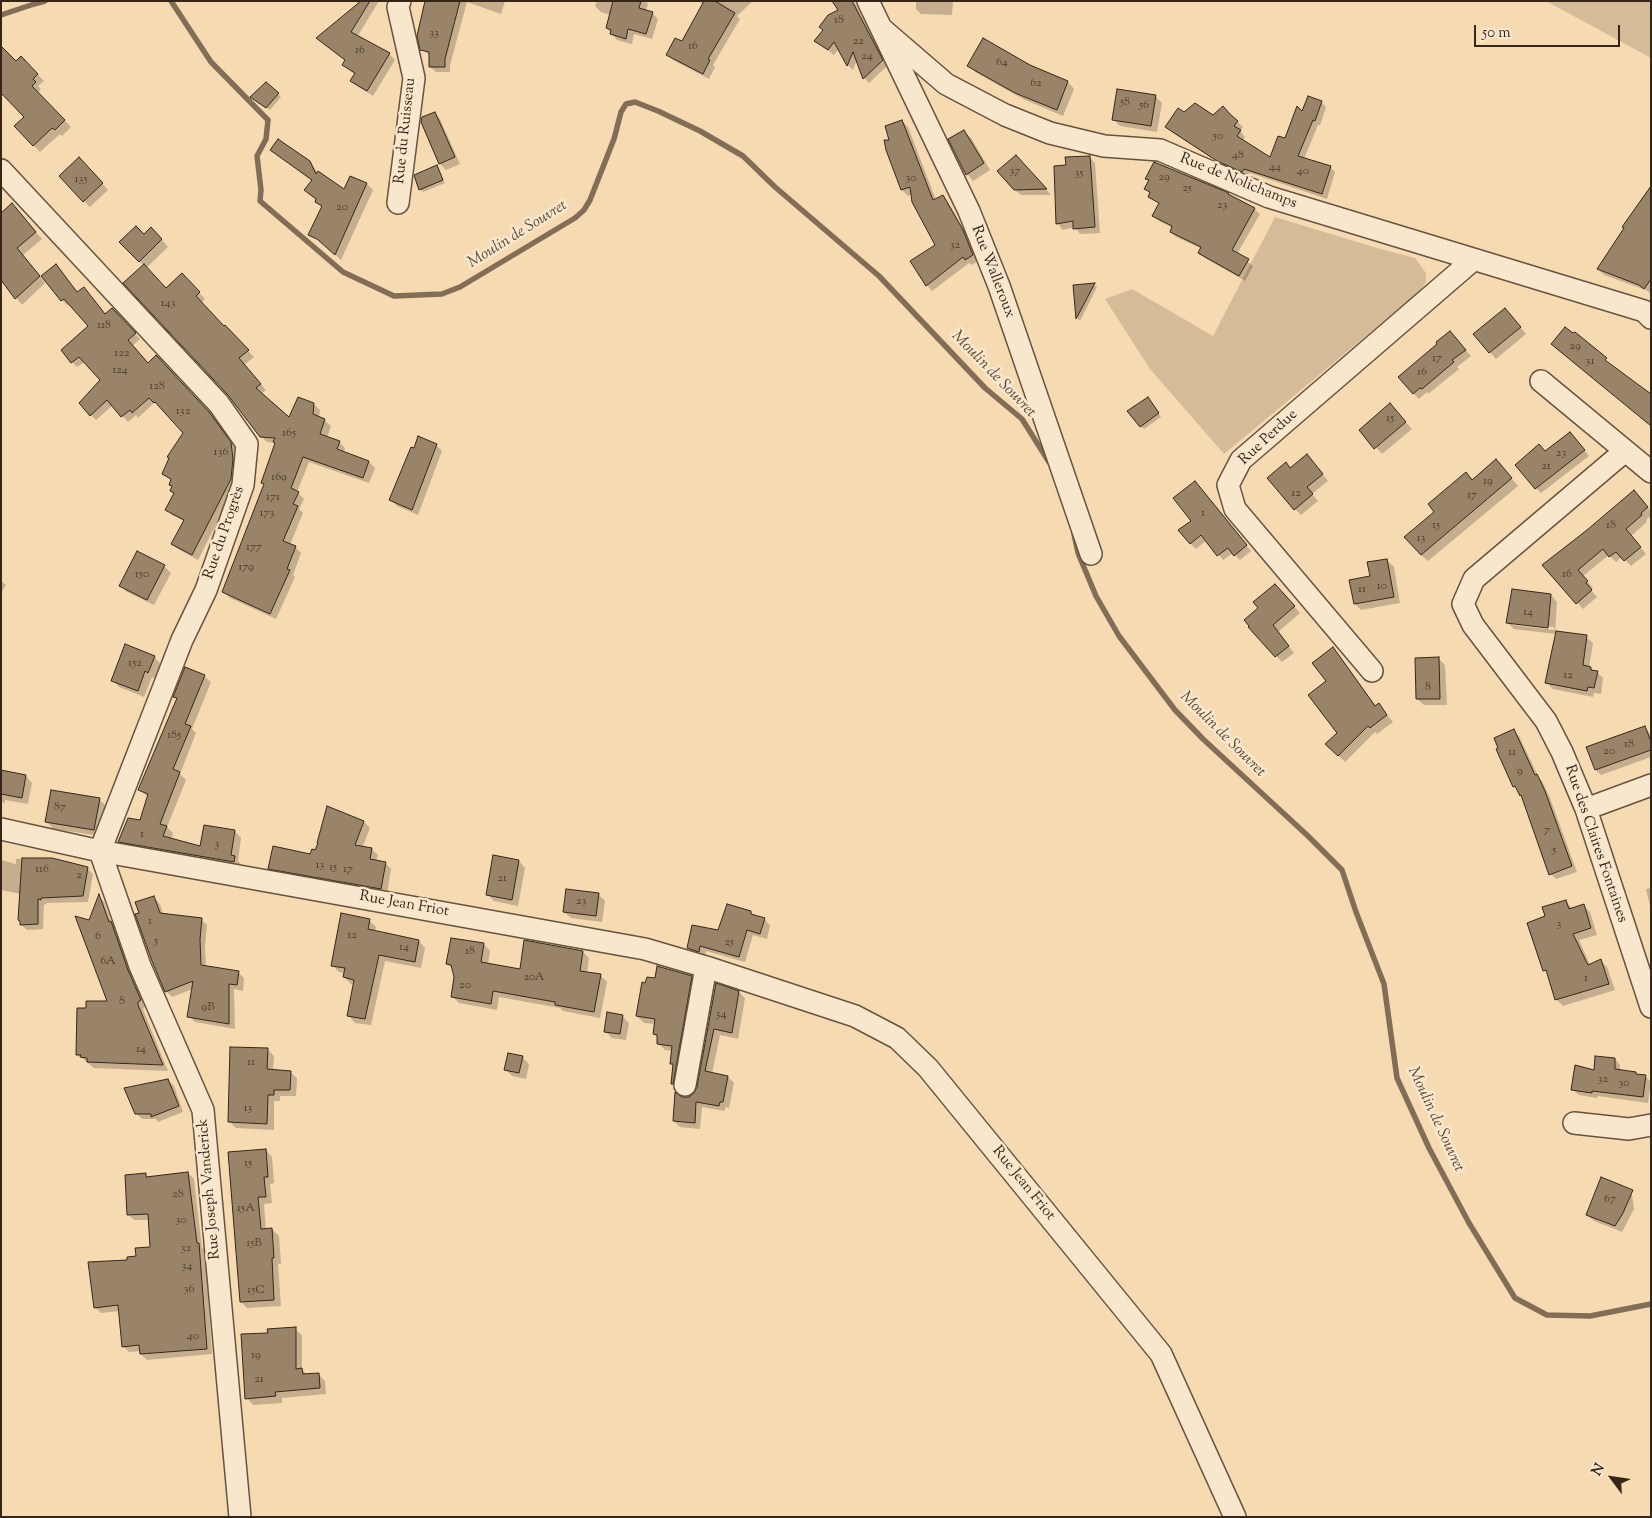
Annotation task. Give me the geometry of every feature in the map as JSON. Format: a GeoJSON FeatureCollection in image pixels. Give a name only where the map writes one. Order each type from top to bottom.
{"type":"FeatureCollection","features":[{"type":"Feature","properties":{"kind":"street","name":"Rue du Ruisseau"},"geometry":{"type":"LineString","coordinates":[[398,204],[414,78],[398,7],[400,1]]}},
{"type":"Feature","properties":{"kind":"street","name":"Rue de Nolichamps"},"geometry":{"type":"LineString","coordinates":[[876,12],[946,84],[1005,115],[1050,133],[1104,146],[1160,150],[1269,197],[1474,260],[1649,310]]}},
{"type":"Feature","properties":{"kind":"street","name":"Rue Walleroux"},"geometry":{"type":"LineString","coordinates":[[876,12],[969,211],[1002,296],[1091,554]]}},
{"type":"Feature","properties":{"kind":"street","name":"Rue du Progrès"},"geometry":{"type":"LineString","coordinates":[[1,170],[219,404],[247,444],[243,485],[206,590],[182,640],[100,851]]}},
{"type":"Feature","properties":{"kind":"street","name":"Rue Perdue"},"geometry":{"type":"LineString","coordinates":[[1372,671],[1235,509],[1228,485],[1241,460],[1474,260]]}},
{"type":"Feature","properties":{"kind":"street"},"geometry":{"type":"LineString","coordinates":[[1541,381],[1651,472]]}},
{"type":"Feature","properties":{"kind":"street","name":"Rue des Claires Fontaines"},"geometry":{"type":"LineString","coordinates":[[1625,451],[1474,579],[1463,604],[1473,625],[1546,720],[1562,752],[1586,809],[1651,1007]]}},
{"type":"Feature","properties":{"kind":"street"},"geometry":{"type":"LineString","coordinates":[[1586,809],[1651,785]]}},
{"type":"Feature","properties":{"kind":"street","name":"Rue Jean Friot"},"geometry":{"type":"LineString","coordinates":[[1,829],[100,851],[645,949],[855,1016],[897,1038],[928,1068],[1161,1354],[1234,1517]]}},
{"type":"Feature","properties":{"kind":"street","name":"Rue Joseph Vanderick"},"geometry":{"type":"LineString","coordinates":[[100,851],[140,966],[203,1110],[240,1517]]}},
{"type":"Feature","properties":{"kind":"street"},"geometry":{"type":"LineString","coordinates":[[684,1085],[706,967]]}},
{"type":"Feature","properties":{"kind":"street"},"geometry":{"type":"LineString","coordinates":[[1574,1123],[1629,1129],[1651,1125]]}},
{"type":"Feature","properties":{"kind":"shaded area"},"geometry":{"type":"Polygon","coordinates":[[[1546,1],[1651,1],[1651,58],[1546,1]]]}},
{"type":"Feature","properties":{"kind":"shaded area"},"geometry":{"type":"Polygon","coordinates":[[[1275,217],[1415,258],[1426,273],[1426,282],[1420,291],[1224,454],[1150,369],[1105,299],[1132,289],[1213,336],[1275,217]]]}},
{"type":"Feature","properties":{"kind":"building"},"geometry":{"type":"Polygon","coordinates":[[[361,1],[370,1],[351,32],[390,53],[367,91],[350,81],[355,73],[342,65],[345,60],[316,38],[361,1]]]}},
{"type":"Feature","properties":{"kind":"building"},"geometry":{"type":"Polygon","coordinates":[[[425,1],[460,1],[445,59],[445,67],[429,67],[429,52],[420,50],[417,36],[425,1]]]}},
{"type":"Feature","properties":{"kind":"building"},"geometry":{"type":"Polygon","coordinates":[[[613,1],[641,1],[639,8],[653,12],[646,34],[628,29],[626,39],[610,34],[611,30],[606,28],[613,1]]]}},
{"type":"Feature","properties":{"kind":"building"},"geometry":{"type":"Polygon","coordinates":[[[704,1],[715,1],[735,13],[708,59],[710,60],[703,74],[666,55],[675,38],[682,41],[704,1]]]}},
{"type":"Feature","properties":{"kind":"building"},"geometry":{"type":"Polygon","coordinates":[[[832,1],[852,1],[883,60],[863,79],[853,52],[847,66],[834,42],[828,50],[814,41],[823,30],[819,27],[828,15],[838,10],[832,1]]]}},
{"type":"Feature","properties":{"kind":"building"},"geometry":{"type":"Polygon","coordinates":[[[983,38],[1030,65],[1068,81],[1057,110],[1015,93],[967,66],[983,38]]]}},
{"type":"Feature","properties":{"kind":"building"},"geometry":{"type":"Polygon","coordinates":[[[1,46],[16,61],[21,56],[38,74],[33,79],[36,82],[32,86],[65,120],[55,130],[52,128],[33,146],[14,126],[24,117],[1,93],[1,46]]]}},
{"type":"Feature","properties":{"kind":"building"},"geometry":{"type":"Polygon","coordinates":[[[266,82],[279,93],[266,108],[250,97],[266,82]]]}},
{"type":"Feature","properties":{"kind":"building"},"geometry":{"type":"Polygon","coordinates":[[[1117,89],[1156,95],[1151,126],[1112,120],[1117,89]]]}},
{"type":"Feature","properties":{"kind":"building"},"geometry":{"type":"Polygon","coordinates":[[[1308,96],[1322,101],[1315,121],[1313,120],[1298,156],[1331,166],[1322,194],[1244,169],[1242,172],[1217,161],[1165,127],[1178,108],[1184,112],[1195,103],[1213,115],[1223,106],[1238,121],[1234,126],[1241,130],[1237,136],[1270,157],[1278,136],[1285,138],[1297,106],[1302,111],[1308,96]]]}},
{"type":"Feature","properties":{"kind":"building"},"geometry":{"type":"Polygon","coordinates":[[[435,112],[455,157],[439,164],[421,122],[422,117],[435,112]]]}},
{"type":"Feature","properties":{"kind":"building"},"geometry":{"type":"Polygon","coordinates":[[[902,120],[933,200],[943,195],[963,230],[973,255],[965,260],[963,257],[926,286],[910,261],[935,245],[912,202],[910,187],[901,190],[884,140],[889,140],[885,126],[902,120]]]}},
{"type":"Feature","properties":{"kind":"building"},"geometry":{"type":"Polygon","coordinates":[[[964,130],[984,163],[966,175],[948,139],[964,130]]]}},
{"type":"Feature","properties":{"kind":"building"},"geometry":{"type":"Polygon","coordinates":[[[278,139],[310,161],[316,174],[318,171],[344,189],[350,176],[367,183],[335,255],[317,239],[308,235],[322,206],[315,202],[316,199],[304,190],[312,180],[270,150],[278,139]]]}},
{"type":"Feature","properties":{"kind":"building"},"geometry":{"type":"Polygon","coordinates":[[[1016,155],[1047,189],[1014,190],[997,171],[1016,155]]]}},
{"type":"Feature","properties":{"kind":"building"},"geometry":{"type":"Polygon","coordinates":[[[1090,156],[1095,227],[1073,229],[1073,221],[1056,224],[1054,166],[1066,165],[1065,157],[1090,156]]]}},
{"type":"Feature","properties":{"kind":"building"},"geometry":{"type":"Polygon","coordinates":[[[79,157],[103,183],[83,202],[59,176],[79,157]]]}},
{"type":"Feature","properties":{"kind":"building"},"geometry":{"type":"Polygon","coordinates":[[[1154,162],[1229,193],[1255,208],[1232,250],[1249,259],[1239,276],[1198,253],[1201,247],[1170,232],[1172,226],[1152,216],[1159,203],[1148,197],[1150,192],[1144,189],[1149,180],[1145,179],[1154,162]]]}},
{"type":"Feature","properties":{"kind":"building"},"geometry":{"type":"Polygon","coordinates":[[[437,165],[443,180],[419,190],[414,175],[437,165]]]}},
{"type":"Feature","properties":{"kind":"building"},"geometry":{"type":"Polygon","coordinates":[[[1651,186],[1651,279],[1644,289],[1639,285],[1597,269],[1624,228],[1622,227],[1651,186]]]}},
{"type":"Feature","properties":{"kind":"building"},"geometry":{"type":"Polygon","coordinates":[[[12,203],[36,232],[17,248],[40,276],[15,299],[1,280],[1,213],[12,203]]]}},
{"type":"Feature","properties":{"kind":"building"},"geometry":{"type":"Polygon","coordinates":[[[136,226],[144,234],[151,227],[162,239],[139,262],[119,242],[136,226]]]}},
{"type":"Feature","properties":{"kind":"building"},"geometry":{"type":"Polygon","coordinates":[[[56,264],[77,292],[84,287],[105,314],[112,308],[136,333],[128,340],[148,363],[156,355],[209,412],[231,442],[233,459],[231,479],[192,555],[171,544],[184,520],[165,510],[174,493],[170,491],[172,486],[169,485],[171,479],[162,474],[169,458],[167,457],[183,433],[155,402],[149,398],[132,413],[130,410],[121,417],[107,400],[90,416],[79,403],[100,380],[79,357],[71,363],[61,350],[88,326],[64,299],[61,301],[41,276],[56,264]]]}},
{"type":"Feature","properties":{"kind":"building"},"geometry":{"type":"Polygon","coordinates":[[[144,264],[166,288],[182,273],[200,292],[196,296],[249,350],[239,358],[261,384],[256,388],[289,417],[298,397],[314,403],[313,414],[325,419],[320,434],[340,441],[337,449],[369,461],[363,478],[303,457],[291,488],[299,492],[293,504],[298,506],[283,541],[296,546],[287,569],[290,570],[270,614],[222,592],[264,484],[261,483],[275,438],[260,437],[228,395],[123,283],[144,264]]]}},
{"type":"Feature","properties":{"kind":"building"},"geometry":{"type":"Polygon","coordinates":[[[1095,283],[1076,319],[1073,285],[1095,283]]]}},
{"type":"Feature","properties":{"kind":"building"},"geometry":{"type":"Polygon","coordinates":[[[1505,308],[1521,327],[1489,353],[1473,334],[1505,308]]]}},
{"type":"Feature","properties":{"kind":"building"},"geometry":{"type":"Polygon","coordinates":[[[1565,327],[1573,333],[1575,332],[1607,358],[1605,360],[1651,394],[1651,426],[1551,344],[1565,327]]]}},
{"type":"Feature","properties":{"kind":"building"},"geometry":{"type":"Polygon","coordinates":[[[1450,331],[1466,350],[1452,360],[1454,362],[1422,389],[1420,388],[1413,394],[1398,377],[1450,331]]]}},
{"type":"Feature","properties":{"kind":"building"},"geometry":{"type":"Polygon","coordinates":[[[1148,397],[1159,413],[1140,427],[1127,411],[1148,397]]]}},
{"type":"Feature","properties":{"kind":"building"},"geometry":{"type":"Polygon","coordinates":[[[1390,403],[1406,422],[1374,449],[1359,430],[1390,403]]]}},
{"type":"Feature","properties":{"kind":"building"},"geometry":{"type":"Polygon","coordinates":[[[1570,432],[1585,450],[1535,489],[1515,465],[1539,444],[1545,451],[1570,432]]]}},
{"type":"Feature","properties":{"kind":"building"},"geometry":{"type":"Polygon","coordinates":[[[418,436],[437,444],[412,510],[389,500],[411,447],[414,448],[418,436]]]}},
{"type":"Feature","properties":{"kind":"building"},"geometry":{"type":"Polygon","coordinates":[[[1307,454],[1323,474],[1307,487],[1313,494],[1294,510],[1267,478],[1286,462],[1290,468],[1307,454]]]}},
{"type":"Feature","properties":{"kind":"building"},"geometry":{"type":"Polygon","coordinates":[[[1496,459],[1512,478],[1421,555],[1404,537],[1434,512],[1428,504],[1466,472],[1472,480],[1496,459]]]}},
{"type":"Feature","properties":{"kind":"building"},"geometry":{"type":"Polygon","coordinates":[[[1195,481],[1247,545],[1234,556],[1228,548],[1217,556],[1201,535],[1190,544],[1178,530],[1191,521],[1173,498],[1195,481]]]}},
{"type":"Feature","properties":{"kind":"building"},"geometry":{"type":"Polygon","coordinates":[[[1634,490],[1648,507],[1626,529],[1641,547],[1624,561],[1616,552],[1609,557],[1603,549],[1578,570],[1588,581],[1586,583],[1592,590],[1576,604],[1542,565],[1634,490]]]}},
{"type":"Feature","properties":{"kind":"building"},"geometry":{"type":"Polygon","coordinates":[[[137,551],[165,565],[147,600],[119,586],[137,551]]]}},
{"type":"Feature","properties":{"kind":"building"},"geometry":{"type":"Polygon","coordinates":[[[1387,559],[1394,597],[1354,604],[1349,580],[1370,576],[1367,562],[1387,559]]]}},
{"type":"Feature","properties":{"kind":"building"},"geometry":{"type":"Polygon","coordinates":[[[1275,584],[1295,606],[1273,625],[1289,646],[1275,657],[1244,620],[1258,608],[1253,602],[1275,584]]]}},
{"type":"Feature","properties":{"kind":"building"},"geometry":{"type":"Polygon","coordinates":[[[1512,589],[1551,594],[1548,628],[1506,623],[1512,589]]]}},
{"type":"Feature","properties":{"kind":"building"},"geometry":{"type":"Polygon","coordinates":[[[1556,631],[1587,635],[1583,665],[1591,667],[1591,670],[1598,671],[1594,688],[1588,687],[1587,691],[1545,683],[1556,631]]]}},
{"type":"Feature","properties":{"kind":"building"},"geometry":{"type":"Polygon","coordinates":[[[125,644],[155,656],[148,673],[145,671],[138,691],[111,681],[125,644]]]}},
{"type":"Feature","properties":{"kind":"building"},"geometry":{"type":"Polygon","coordinates":[[[1333,647],[1375,706],[1379,703],[1387,715],[1370,728],[1368,726],[1338,756],[1325,744],[1337,733],[1308,695],[1326,681],[1312,663],[1333,647]]]}},
{"type":"Feature","properties":{"kind":"building"},"geometry":{"type":"Polygon","coordinates":[[[1439,657],[1440,699],[1416,699],[1415,658],[1439,657]]]}},
{"type":"Feature","properties":{"kind":"building"},"geometry":{"type":"Polygon","coordinates":[[[185,667],[205,675],[185,724],[191,726],[173,769],[180,772],[160,824],[167,826],[163,836],[200,846],[204,825],[235,830],[231,855],[235,856],[234,862],[118,842],[128,818],[140,820],[148,794],[138,790],[177,698],[173,697],[185,667]]]}},
{"type":"Feature","properties":{"kind":"building"},"geometry":{"type":"Polygon","coordinates":[[[1645,726],[1651,742],[1651,750],[1595,770],[1586,747],[1645,726]]]}},
{"type":"Feature","properties":{"kind":"building"},"geometry":{"type":"Polygon","coordinates":[[[1514,729],[1535,775],[1537,774],[1545,791],[1572,866],[1549,875],[1521,795],[1515,786],[1513,787],[1496,749],[1498,748],[1494,738],[1514,729]]]}},
{"type":"Feature","properties":{"kind":"building"},"geometry":{"type":"Polygon","coordinates":[[[1,770],[26,775],[22,798],[1,794],[1,770]]]}},
{"type":"Feature","properties":{"kind":"building"},"geometry":{"type":"Polygon","coordinates":[[[51,790],[100,798],[94,830],[45,822],[51,790]]]}},
{"type":"Feature","properties":{"kind":"building"},"geometry":{"type":"Polygon","coordinates":[[[327,806],[364,821],[355,845],[372,848],[370,859],[386,862],[381,889],[268,869],[273,846],[310,854],[312,849],[315,850],[327,806]]]}},
{"type":"Feature","properties":{"kind":"building"},"geometry":{"type":"Polygon","coordinates":[[[493,855],[519,860],[512,900],[486,895],[493,855]]]}},
{"type":"Feature","properties":{"kind":"building"},"geometry":{"type":"Polygon","coordinates":[[[22,858],[52,858],[88,867],[83,896],[38,899],[38,924],[20,925],[18,920],[22,858]]]}},
{"type":"Feature","properties":{"kind":"building"},"geometry":{"type":"Polygon","coordinates":[[[566,889],[599,893],[596,916],[563,912],[566,889]]]}},
{"type":"Feature","properties":{"kind":"building"},"geometry":{"type":"Polygon","coordinates":[[[99,894],[141,1000],[138,1002],[138,1005],[163,1065],[87,1062],[87,1058],[76,1055],[77,1008],[86,1008],[86,1001],[107,1001],[75,916],[89,920],[99,894]]]}},
{"type":"Feature","properties":{"kind":"building"},"geometry":{"type":"Polygon","coordinates":[[[154,896],[160,913],[202,918],[200,939],[201,965],[239,971],[237,985],[229,984],[229,1024],[187,1017],[193,981],[165,992],[135,914],[139,913],[135,902],[154,896]]]}},
{"type":"Feature","properties":{"kind":"building"},"geometry":{"type":"Polygon","coordinates":[[[1566,900],[1569,909],[1584,904],[1591,928],[1573,934],[1588,965],[1601,959],[1609,984],[1555,1000],[1546,970],[1543,971],[1527,923],[1545,916],[1542,907],[1566,900]]]}},
{"type":"Feature","properties":{"kind":"building"},"geometry":{"type":"Polygon","coordinates":[[[727,904],[751,911],[751,914],[765,918],[760,934],[747,930],[739,957],[700,946],[699,952],[687,948],[692,925],[718,930],[727,904]]]}},
{"type":"Feature","properties":{"kind":"building"},"geometry":{"type":"Polygon","coordinates":[[[341,913],[370,919],[368,929],[419,940],[415,962],[379,955],[365,1019],[347,1016],[354,980],[343,977],[345,968],[331,966],[341,913]]]}},
{"type":"Feature","properties":{"kind":"building"},"geometry":{"type":"Polygon","coordinates":[[[451,938],[484,943],[481,962],[520,969],[524,940],[583,951],[580,971],[601,974],[594,1012],[555,1005],[555,1002],[493,991],[491,1004],[451,997],[454,977],[451,965],[446,964],[451,938]]]}},
{"type":"Feature","properties":{"kind":"building"},"geometry":{"type":"Polygon","coordinates":[[[657,966],[692,976],[673,1084],[671,1084],[673,1064],[670,1064],[672,1046],[657,1044],[657,1035],[653,1034],[655,1019],[636,1016],[642,982],[645,983],[647,977],[655,978],[657,966]]]}},
{"type":"Feature","properties":{"kind":"building"},"geometry":{"type":"Polygon","coordinates":[[[716,983],[739,991],[732,1033],[714,1029],[705,1071],[728,1076],[723,1102],[720,1102],[719,1106],[696,1102],[695,1123],[673,1121],[675,1092],[682,1097],[689,1097],[697,1087],[716,983]]]}},
{"type":"Feature","properties":{"kind":"building"},"geometry":{"type":"Polygon","coordinates":[[[607,1012],[623,1015],[620,1034],[604,1032],[607,1012]]]}},
{"type":"Feature","properties":{"kind":"building"},"geometry":{"type":"Polygon","coordinates":[[[230,1047],[268,1048],[267,1069],[291,1071],[290,1090],[274,1090],[274,1095],[268,1095],[267,1124],[228,1122],[230,1047]]]}},
{"type":"Feature","properties":{"kind":"building"},"geometry":{"type":"Polygon","coordinates":[[[508,1053],[523,1056],[519,1073],[504,1070],[508,1053]]]}},
{"type":"Feature","properties":{"kind":"building"},"geometry":{"type":"Polygon","coordinates":[[[1595,1056],[1615,1058],[1615,1069],[1646,1075],[1643,1097],[1571,1090],[1575,1065],[1594,1070],[1595,1056]]]}},
{"type":"Feature","properties":{"kind":"building"},"geometry":{"type":"Polygon","coordinates":[[[168,1079],[179,1106],[151,1117],[151,1114],[135,1114],[124,1088],[168,1079]]]}},
{"type":"Feature","properties":{"kind":"building"},"geometry":{"type":"Polygon","coordinates":[[[266,1149],[268,1177],[264,1177],[266,1197],[258,1197],[261,1229],[272,1228],[274,1300],[240,1302],[228,1152],[266,1149]]]}},
{"type":"Feature","properties":{"kind":"building"},"geometry":{"type":"Polygon","coordinates":[[[188,1172],[197,1243],[199,1243],[207,1349],[140,1354],[139,1345],[122,1347],[118,1305],[94,1308],[88,1262],[127,1260],[127,1257],[136,1256],[135,1248],[150,1247],[148,1214],[127,1215],[125,1175],[146,1173],[146,1177],[188,1172]]]}},
{"type":"Feature","properties":{"kind":"building"},"geometry":{"type":"Polygon","coordinates":[[[1601,1177],[1633,1190],[1615,1226],[1586,1215],[1601,1177]]]}},
{"type":"Feature","properties":{"kind":"building"},"geometry":{"type":"Polygon","coordinates":[[[296,1327],[296,1369],[302,1368],[303,1374],[319,1373],[320,1388],[275,1392],[276,1396],[245,1399],[241,1334],[268,1333],[267,1329],[296,1327]]]}},
{"type":"Feature","properties":{"kind":"waterway","name":"Moulin de Souvret"},"geometry":{"type":"LineString","coordinates":[[1,15],[45,1]]}},
{"type":"Feature","properties":{"kind":"waterway","name":"Moulin de Souvret"},"geometry":{"type":"LineString","coordinates":[[171,1],[211,62],[268,120],[266,139],[257,156],[261,190],[260,201],[343,272],[394,296],[442,294],[460,287],[575,218],[584,210],[590,200],[614,139],[621,112],[626,104],[635,102],[700,131],[743,156],[775,187],[879,276],[985,388],[1022,419],[1049,462]]}},
{"type":"Feature","properties":{"kind":"waterway","name":"Moulin de Souvret"},"geometry":{"type":"LineString","coordinates":[[1074,534],[1078,553],[1096,596],[1119,636],[1175,710],[1203,739],[1342,870],[1384,984],[1397,1078],[1429,1148],[1469,1223],[1515,1298],[1547,1315],[1590,1316],[1651,1304]]}}]}
